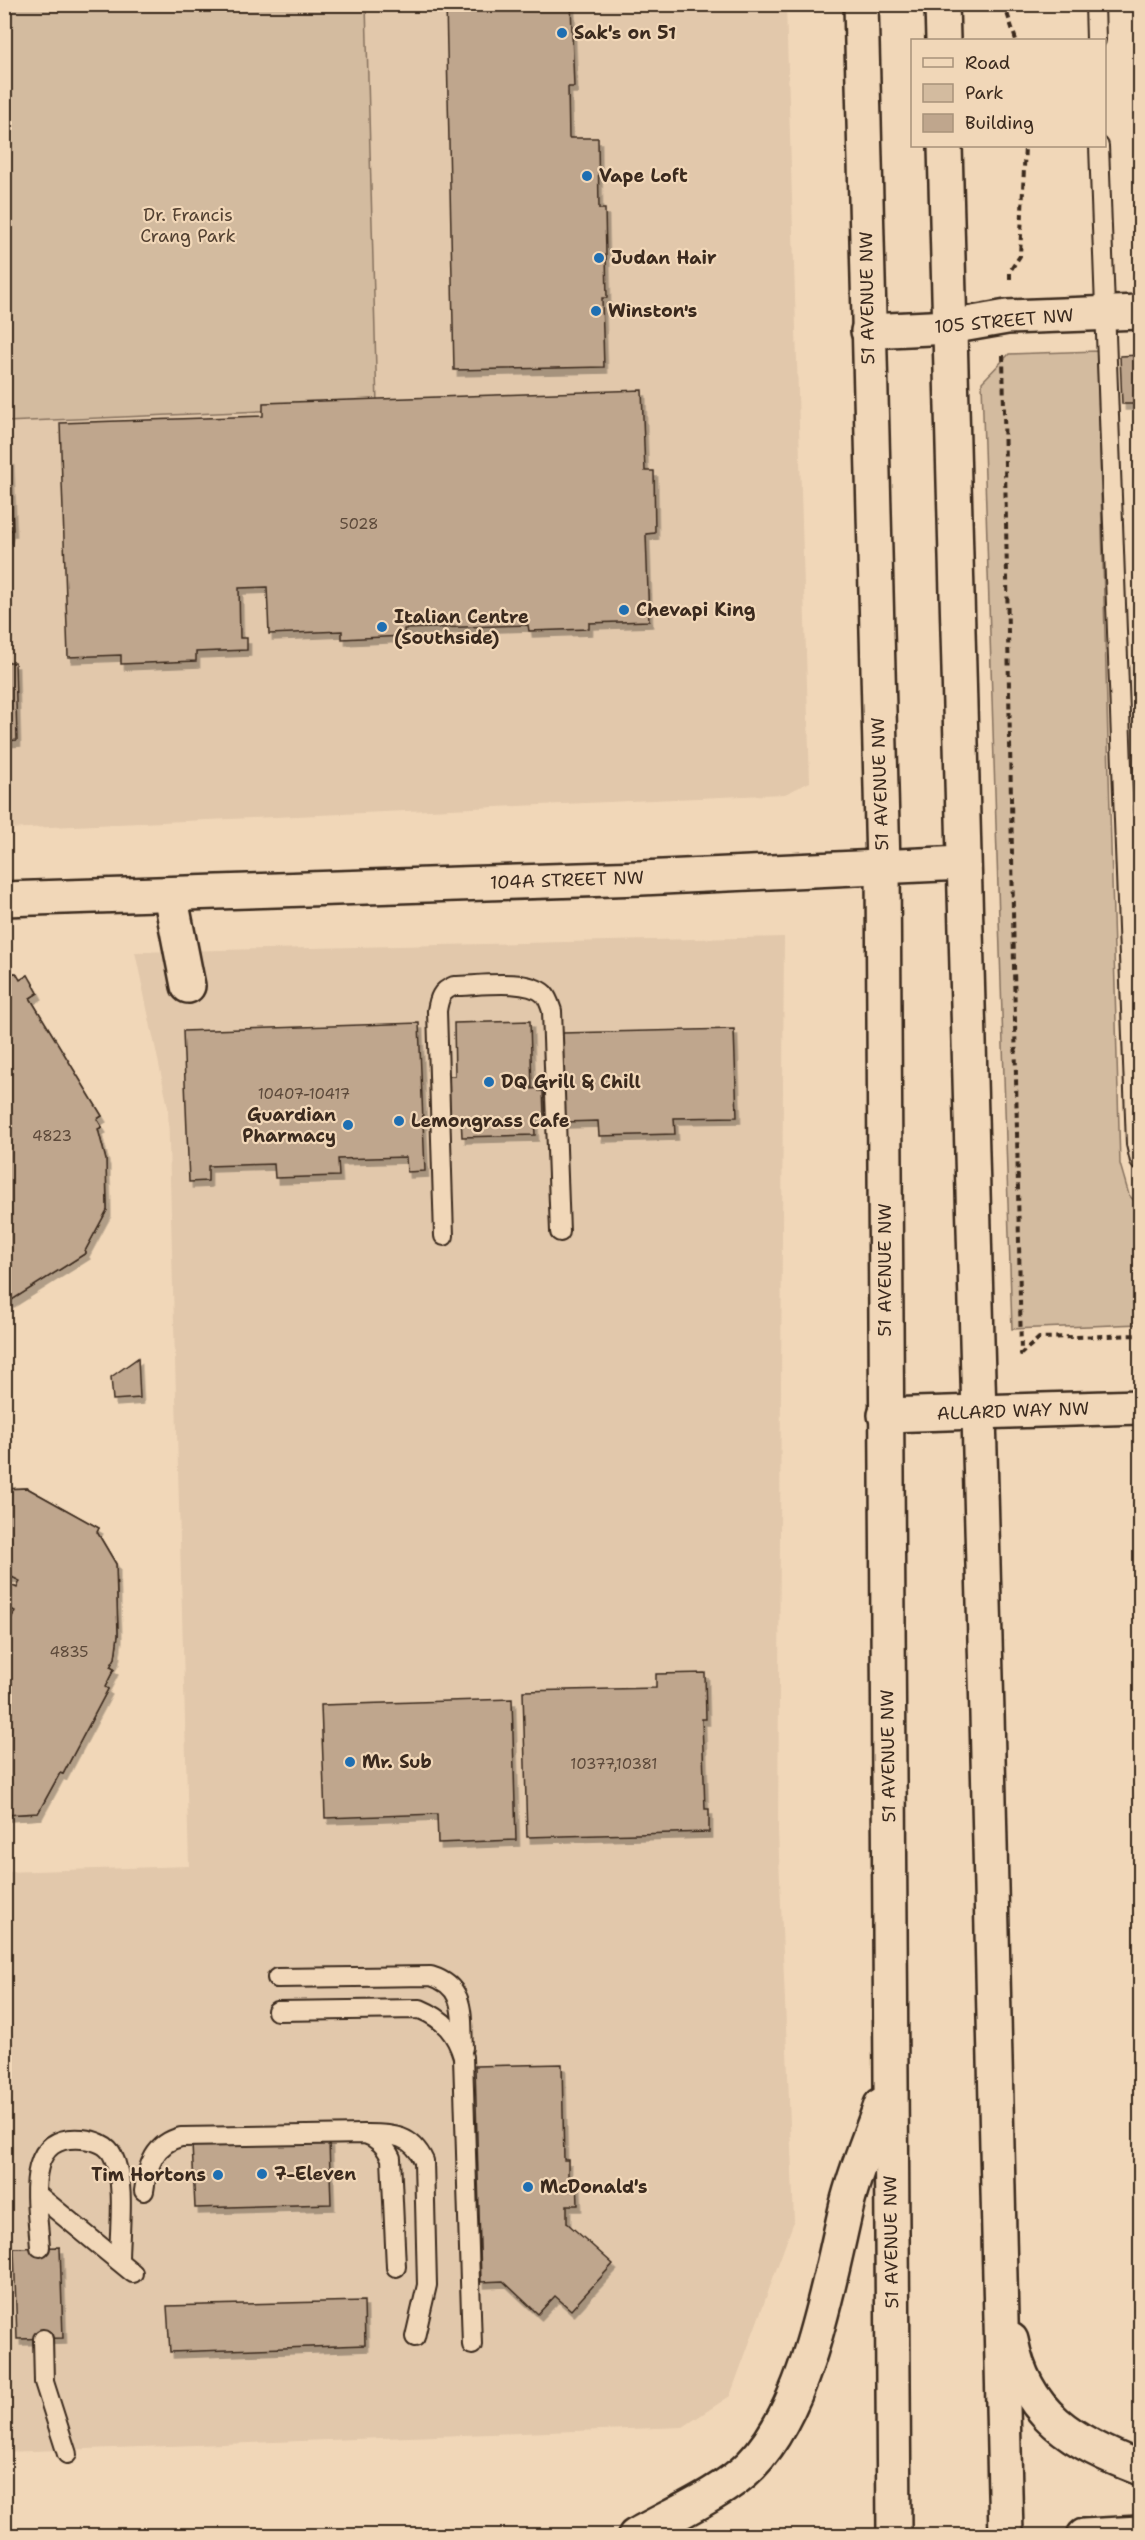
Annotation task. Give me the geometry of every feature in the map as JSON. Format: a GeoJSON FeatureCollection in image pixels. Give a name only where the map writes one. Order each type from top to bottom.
{"type":"FeatureCollection","features":[{"type":"Feature","properties":{"kind":"main road","name":"51 AVENUE NW"},"geometry":{"type":"LineString","coordinates":[[861,4],[883,866],[889,2080],[894,2535]]}},
{"type":"Feature","properties":{"kind":"main road"},"geometry":{"type":"LineString","coordinates":[[942,4],[943,39]]}},
{"type":"Feature","properties":{"kind":"main road"},"geometry":{"type":"LineString","coordinates":[[945,147],[1006,2535]]}},
{"type":"Feature","properties":{"kind":"main road","name":"105 STREET NW"},"geometry":{"type":"LineString","coordinates":[[868,331],[950,327],[1007,317],[1140,312]]}},
{"type":"Feature","properties":{"kind":"main road","name":"104A STREET NW"},"geometry":{"type":"LineString","coordinates":[[4,899],[641,878],[963,863]]}},
{"type":"Feature","properties":{"kind":"main road"},"geometry":{"type":"LineString","coordinates":[[170,894],[188,986]]}},
{"type":"Feature","properties":{"kind":"main road","name":"ALLARD WAY NW"},"geometry":{"type":"LineString","coordinates":[[885,1415],[1140,1407]]}},
{"type":"Feature","properties":{"kind":"main road"},"geometry":{"type":"LineString","coordinates":[[635,2535],[735,2478],[757,2458],[780,2425],[822,2314],[848,2202],[889,2080]]}},
{"type":"Feature","properties":{"kind":"main road"},"geometry":{"type":"LineString","coordinates":[[998,2264],[1016,2366],[1029,2393],[1058,2426],[1081,2442],[1140,2468]]}},
{"type":"Feature","properties":{"kind":"main road"},"geometry":{"type":"LineString","coordinates":[[1084,2535],[1140,2533]]}},
{"type":"Feature","properties":{"kind":"lane"},"geometry":{"type":"LineString","coordinates":[[1095,4],[1096,39]]}},
{"type":"Feature","properties":{"kind":"lane"},"geometry":{"type":"LineString","coordinates":[[1099,147],[1136,1144],[1140,1161]]}},
{"type":"Feature","properties":{"kind":"lane"},"geometry":{"type":"LineString","coordinates":[[444,1236],[437,1011],[439,999],[445,990],[454,986],[522,985],[536,988],[546,995],[552,1011],[560,1232]]}},
{"type":"Feature","properties":{"kind":"lane"},"geometry":{"type":"LineString","coordinates":[[277,1978],[431,1976],[453,1987],[459,1996],[464,2057],[471,2345]]}},
{"type":"Feature","properties":{"kind":"lane"},"geometry":{"type":"LineString","coordinates":[[278,2011],[420,2009],[436,2016],[446,2025],[457,2038],[464,2057]]}},
{"type":"Feature","properties":{"kind":"lane"},"geometry":{"type":"LineString","coordinates":[[365,2134],[385,2146],[391,2158],[396,2267]]}},
{"type":"Feature","properties":{"kind":"lane"},"geometry":{"type":"LineString","coordinates":[[144,2191],[149,2165],[158,2149],[170,2140],[181,2137],[389,2134],[408,2139],[418,2149],[424,2161],[427,2285],[415,2337]]}},
{"type":"Feature","properties":{"kind":"lane"},"geometry":{"type":"LineString","coordinates":[[38,2195],[126,2267],[117,2166],[112,2153],[104,2145],[89,2140],[70,2138],[55,2143],[44,2152],[37,2166],[38,2195],[40,2247]]}},
{"type":"Feature","properties":{"kind":"lane"},"geometry":{"type":"LineString","coordinates":[[43,2339],[44,2382],[67,2454]]}},
{"type":"Feature","properties":{"kind":"path"},"geometry":{"type":"LineString","coordinates":[[1004,4],[1016,39]]}},
{"type":"Feature","properties":{"kind":"path"},"geometry":{"type":"LineString","coordinates":[[1010,271],[1020,256],[1025,147]]}},
{"type":"Feature","properties":{"kind":"path"},"geometry":{"type":"LineString","coordinates":[[1003,350],[1022,1354],[1039,1338],[1140,1335]]}},
{"type":"Feature","properties":{"kind":"shaded area"},"geometry":{"type":"Polygon","coordinates":[[[366,5],[786,5],[810,782],[785,794],[6,829],[4,422],[376,406],[366,5]]]}},
{"type":"Feature","properties":{"kind":"shaded area"},"geometry":{"type":"Polygon","coordinates":[[[784,937],[778,1832],[794,2221],[730,2396],[683,2427],[5,2452],[4,1872],[189,1866],[168,1107],[135,952],[784,937]]]}},
{"type":"Feature","properties":{"kind":"green space","name":"Dr. Francis Crang Park"},"geometry":{"type":"Polygon","coordinates":[[[4,5],[366,5],[377,406],[5,422],[4,5]]]}},
{"type":"Feature","properties":{"kind":"green space"},"geometry":{"type":"Polygon","coordinates":[[[1097,351],[1120,1164],[1129,1195],[1140,1207],[1140,1324],[1012,1329],[982,382],[1009,354],[1097,351]]]}},
{"type":"Feature","properties":{"kind":"building"},"geometry":{"type":"Polygon","coordinates":[[[446,4],[571,4],[574,87],[568,87],[569,138],[598,138],[599,209],[605,209],[607,298],[602,298],[604,367],[454,370],[446,4]]]}},
{"type":"Feature","properties":{"kind":"building"},"geometry":{"type":"Polygon","coordinates":[[[1140,355],[1140,404],[1122,404],[1120,356],[1140,355]]]}},
{"type":"Feature","properties":{"kind":"building"},"geometry":{"type":"Polygon","coordinates":[[[642,390],[645,471],[654,471],[655,533],[646,534],[649,621],[589,623],[589,629],[529,631],[528,625],[404,629],[404,636],[342,639],[342,631],[269,634],[267,587],[239,588],[240,638],[247,638],[247,650],[196,652],[196,661],[121,664],[121,655],[68,657],[60,423],[263,416],[263,403],[642,390]]]}},
{"type":"Feature","properties":{"kind":"building"},"geometry":{"type":"Polygon","coordinates":[[[4,459],[10,459],[13,530],[10,530],[8,537],[4,537],[4,459]]]}},
{"type":"Feature","properties":{"kind":"building"},"geometry":{"type":"Polygon","coordinates":[[[4,662],[15,662],[17,740],[4,741],[4,662]]]}},
{"type":"Feature","properties":{"kind":"building"},"geometry":{"type":"Polygon","coordinates":[[[16,973],[20,980],[28,975],[38,993],[30,998],[102,1116],[97,1119],[102,1127],[98,1129],[106,1160],[107,1210],[86,1253],[4,1305],[4,1148],[7,1147],[4,1142],[4,974],[16,973]],[[17,1161],[5,1168],[16,1186],[27,1186],[17,1171],[21,1168],[17,1161]]]}},
{"type":"Feature","properties":{"kind":"building"},"geometry":{"type":"Polygon","coordinates":[[[16,973],[20,980],[28,975],[38,993],[30,998],[102,1116],[97,1119],[102,1127],[98,1129],[106,1160],[107,1210],[86,1253],[4,1305],[4,974],[16,973]]]}},
{"type":"Feature","properties":{"kind":"building","name":"DQ Grill & Chill"},"geometry":{"type":"Polygon","coordinates":[[[530,1021],[532,1089],[539,1088],[539,1091],[543,1091],[544,1115],[534,1115],[535,1135],[462,1137],[461,1117],[448,1117],[447,1076],[455,1076],[454,1023],[530,1021]]]}},
{"type":"Feature","properties":{"kind":"building"},"geometry":{"type":"Polygon","coordinates":[[[419,1023],[425,1171],[407,1172],[406,1157],[338,1159],[339,1176],[275,1178],[274,1164],[208,1166],[208,1181],[189,1182],[183,1031],[419,1023]]]}},
{"type":"Feature","properties":{"kind":"building"},"geometry":{"type":"Polygon","coordinates":[[[734,1029],[737,1117],[674,1118],[675,1134],[599,1136],[598,1121],[565,1122],[562,1033],[734,1029]]]}},
{"type":"Feature","properties":{"kind":"building"},"geometry":{"type":"Polygon","coordinates":[[[138,1358],[140,1398],[113,1400],[111,1377],[138,1358]]]}},
{"type":"Feature","properties":{"kind":"building"},"geometry":{"type":"Polygon","coordinates":[[[27,1488],[99,1528],[97,1532],[116,1564],[118,1635],[115,1658],[110,1667],[114,1669],[105,1687],[108,1689],[63,1774],[60,1773],[38,1813],[4,1815],[4,1694],[11,1681],[4,1677],[4,1665],[12,1669],[24,1648],[11,1642],[4,1655],[4,1625],[7,1627],[15,1611],[4,1605],[4,1582],[17,1588],[20,1581],[4,1573],[4,1489],[27,1488]],[[26,1610],[15,1631],[30,1639],[35,1629],[31,1627],[39,1611],[26,1610]]]}},
{"type":"Feature","properties":{"kind":"building"},"geometry":{"type":"Polygon","coordinates":[[[27,1488],[99,1528],[97,1532],[116,1564],[118,1635],[115,1658],[110,1667],[114,1669],[105,1687],[108,1689],[63,1774],[60,1773],[38,1813],[4,1815],[4,1625],[7,1627],[15,1611],[4,1605],[4,1582],[17,1588],[20,1581],[4,1573],[4,1489],[27,1488]]]}},
{"type":"Feature","properties":{"kind":"building"},"geometry":{"type":"Polygon","coordinates":[[[705,1673],[706,1719],[702,1719],[705,1809],[709,1809],[709,1832],[527,1837],[523,1691],[656,1688],[656,1674],[705,1673]]]}},
{"type":"Feature","properties":{"kind":"building"},"geometry":{"type":"Polygon","coordinates":[[[512,1699],[516,1840],[438,1843],[437,1814],[325,1818],[321,1705],[512,1699]]]}},
{"type":"Feature","properties":{"kind":"building","name":"McDonald's"},"geometry":{"type":"Polygon","coordinates":[[[562,2064],[564,2160],[568,2160],[568,2177],[577,2177],[578,2205],[567,2205],[567,2223],[613,2264],[571,2310],[555,2296],[538,2314],[503,2281],[481,2282],[475,2066],[562,2064]]]}},
{"type":"Feature","properties":{"kind":"building","name":"7-Eleven"},"geometry":{"type":"Polygon","coordinates":[[[329,2141],[331,2204],[195,2208],[192,2144],[329,2141]]]}},
{"type":"Feature","properties":{"kind":"building"},"geometry":{"type":"Polygon","coordinates":[[[60,2247],[63,2338],[17,2339],[14,2248],[60,2247]]]}},
{"type":"Feature","properties":{"kind":"building"},"geometry":{"type":"Polygon","coordinates":[[[364,2301],[365,2345],[170,2352],[167,2306],[364,2301]]]}},
{"type":"Feature","properties":{"kind":"place","name":"Sak's on 51"},"geometry":{"type":"Point","coordinates":[562,33]}},
{"type":"Feature","properties":{"kind":"place","name":"Vape Loft"},"geometry":{"type":"Point","coordinates":[587,176]}},
{"type":"Feature","properties":{"kind":"place","name":"Judan Hair"},"geometry":{"type":"Point","coordinates":[599,258]}},
{"type":"Feature","properties":{"kind":"place","name":"Winston's"},"geometry":{"type":"Point","coordinates":[596,311]}},
{"type":"Feature","properties":{"kind":"place","name":"Chevapi King"},"geometry":{"type":"Point","coordinates":[624,610]}},
{"type":"Feature","properties":{"kind":"place","name":"Italian Centre (Southside)"},"geometry":{"type":"Point","coordinates":[382,627]}},
{"type":"Feature","properties":{"kind":"place","name":"DQ Grill & Chill"},"geometry":{"type":"Point","coordinates":[489,1082]}},
{"type":"Feature","properties":{"kind":"place","name":"Lemongrass Cafe"},"geometry":{"type":"Point","coordinates":[399,1121]}},
{"type":"Feature","properties":{"kind":"place","name":"Guardian Pharmacy"},"geometry":{"type":"Point","coordinates":[348,1125]}},
{"type":"Feature","properties":{"kind":"place","name":"Mr. Sub"},"geometry":{"type":"Point","coordinates":[350,1762]}},
{"type":"Feature","properties":{"kind":"place","name":"7-Eleven"},"geometry":{"type":"Point","coordinates":[262,2174]}},
{"type":"Feature","properties":{"kind":"place","name":"Tim Hortons"},"geometry":{"type":"Point","coordinates":[218,2175]}},
{"type":"Feature","properties":{"kind":"place","name":"McDonald's"},"geometry":{"type":"Point","coordinates":[528,2187]}}]}
